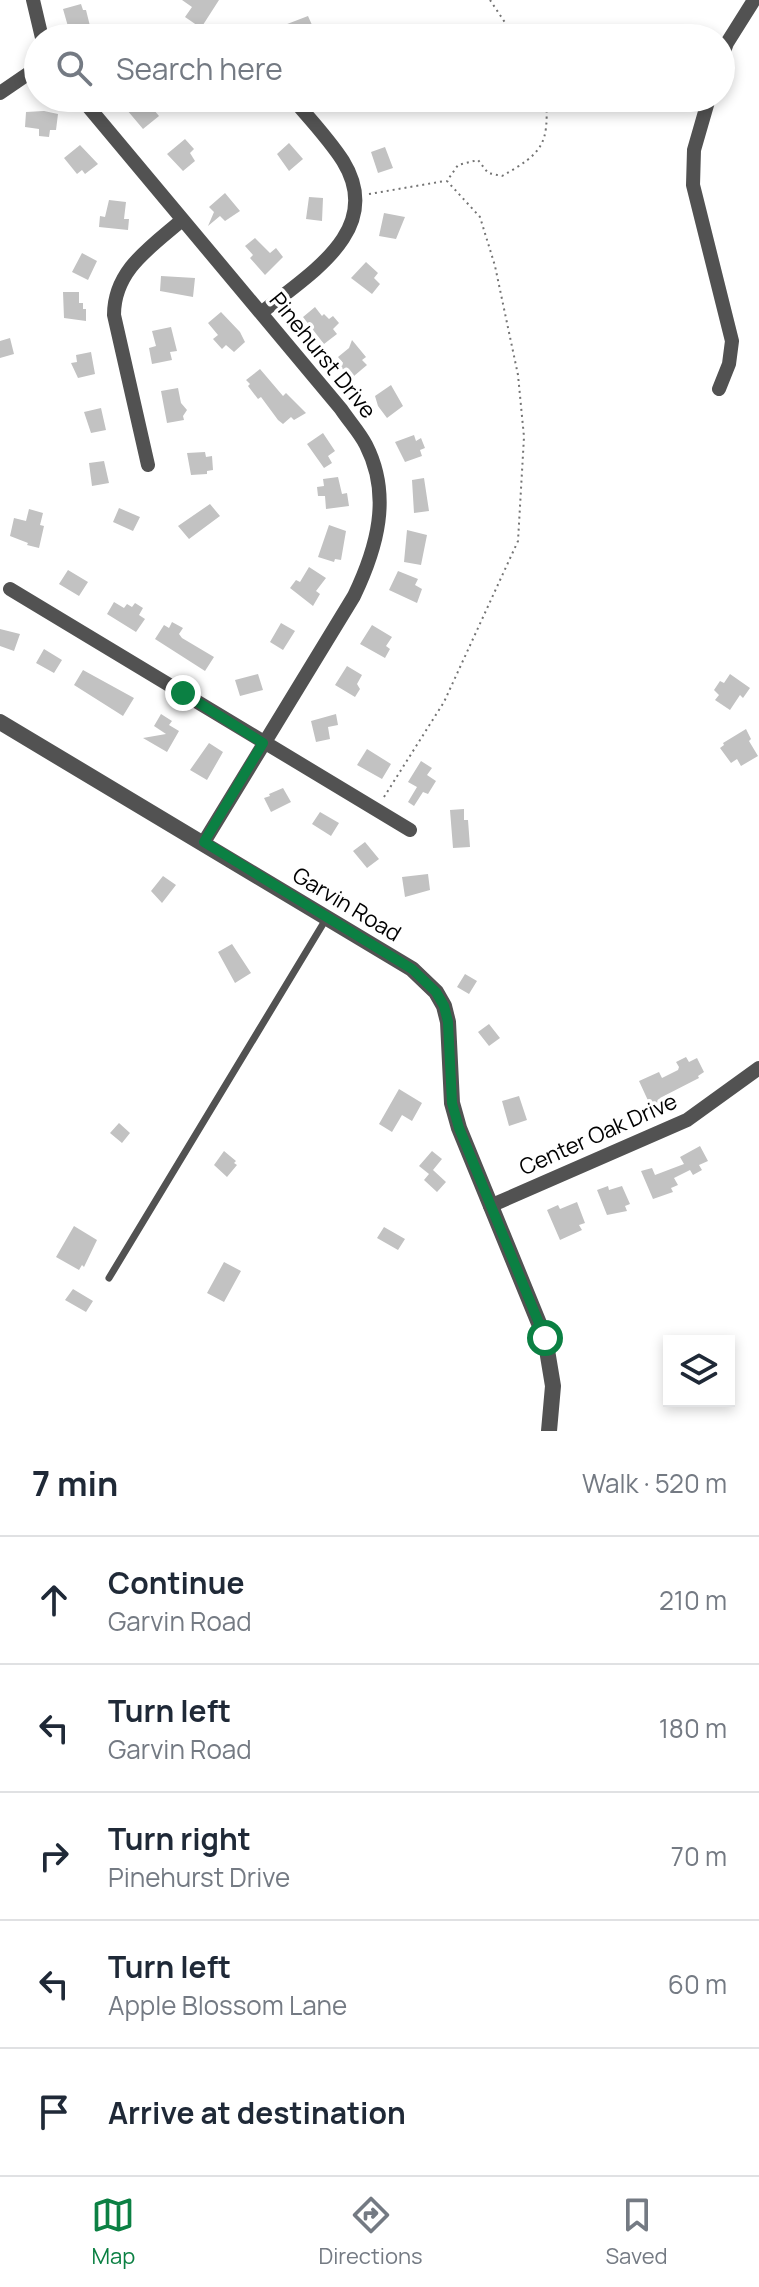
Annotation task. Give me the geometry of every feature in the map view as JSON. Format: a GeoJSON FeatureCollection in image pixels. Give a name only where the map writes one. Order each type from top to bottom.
{"type":"FeatureCollection","features":[{"type":"Feature","properties":{"kind":"street"},"geometry":{"type":"LineString","coordinates":[[33,0],[39,24]]}},
{"type":"Feature","properties":{"kind":"street"},"geometry":{"type":"LineString","coordinates":[[735,30],[754,0]]}},
{"type":"Feature","properties":{"kind":"street"},"geometry":{"type":"LineString","coordinates":[[0,93],[24,77]]}},
{"type":"Feature","properties":{"kind":"street","name":"Pinehurst Drive"},"geometry":{"type":"LineString","coordinates":[[93,112],[341,409],[366,446],[378,481],[380,518],[371,559],[354,596],[204,842]]}},
{"type":"Feature","properties":{"kind":"street"},"geometry":{"type":"LineString","coordinates":[[261,313],[340,245],[354,218],[354,195],[344,162],[303,112]]}},
{"type":"Feature","properties":{"kind":"street"},"geometry":{"type":"LineString","coordinates":[[705,112],[694,150],[693,185],[732,341],[729,364],[719,389]]}},
{"type":"Feature","properties":{"kind":"street"},"geometry":{"type":"LineString","coordinates":[[148,465],[114,315],[114,302],[125,272],[182,220]]}},
{"type":"Feature","properties":{"kind":"street"},"geometry":{"type":"LineString","coordinates":[[10,589],[410,830]]}},
{"type":"Feature","properties":{"kind":"street","name":"Garvin Road"},"geometry":{"type":"LineString","coordinates":[[0,722],[412,969],[436,992],[448,1022],[452,1103],[459,1128],[545,1338],[553,1386],[549,1431]]}},
{"type":"Feature","properties":{"kind":"street","name":"Center Oak Drive"},"geometry":{"type":"LineString","coordinates":[[490,1206],[687,1120],[759,1068]]}},
{"type":"Feature","properties":{"kind":"lane"},"geometry":{"type":"LineString","coordinates":[[109,1278],[328,918]]}},
{"type":"Feature","properties":{"kind":"path"},"geometry":{"type":"LineString","coordinates":[[490,0],[506,24]]}},
{"type":"Feature","properties":{"kind":"path"},"geometry":{"type":"LineString","coordinates":[[354,195],[447,181],[458,165],[478,160],[488,173],[502,176],[527,161],[543,144],[548,129],[547,112]]}},
{"type":"Feature","properties":{"kind":"path"},"geometry":{"type":"LineString","coordinates":[[376,810],[444,702],[518,541],[524,437],[518,375],[495,266],[480,217],[447,181]]}},
{"type":"Feature","properties":{"kind":"building"},"geometry":{"type":"Polygon","coordinates":[[[182,0],[219,0],[204,24],[195,24],[185,17],[192,7],[182,0]]]}},
{"type":"Feature","properties":{"kind":"building"},"geometry":{"type":"Polygon","coordinates":[[[81,4],[90,24],[67,24],[63,9],[81,4]]]}},
{"type":"Feature","properties":{"kind":"building"},"geometry":{"type":"Polygon","coordinates":[[[308,16],[312,24],[287,24],[308,16]]]}},
{"type":"Feature","properties":{"kind":"building"},"geometry":{"type":"Polygon","coordinates":[[[26,112],[58,114],[56,130],[50,130],[49,137],[39,136],[39,129],[25,127],[26,112]]]}},
{"type":"Feature","properties":{"kind":"building"},"geometry":{"type":"Polygon","coordinates":[[[129,112],[156,112],[159,116],[143,129],[129,112]]]}},
{"type":"Feature","properties":{"kind":"building"},"geometry":{"type":"Polygon","coordinates":[[[185,139],[194,149],[190,153],[195,161],[183,171],[167,154],[185,139]]]}},
{"type":"Feature","properties":{"kind":"building"},"geometry":{"type":"Polygon","coordinates":[[[289,143],[303,159],[289,171],[277,154],[289,143]]]}},
{"type":"Feature","properties":{"kind":"building"},"geometry":{"type":"Polygon","coordinates":[[[80,145],[98,164],[85,174],[82,170],[77,174],[64,158],[80,145]]]}},
{"type":"Feature","properties":{"kind":"building"},"geometry":{"type":"Polygon","coordinates":[[[385,147],[393,168],[378,173],[371,152],[385,147]]]}},
{"type":"Feature","properties":{"kind":"building"},"geometry":{"type":"Polygon","coordinates":[[[225,193],[240,211],[225,221],[220,216],[208,226],[214,212],[209,207],[225,193]]]}},
{"type":"Feature","properties":{"kind":"building"},"geometry":{"type":"Polygon","coordinates":[[[309,197],[323,198],[322,221],[306,219],[309,197]]]}},
{"type":"Feature","properties":{"kind":"building"},"geometry":{"type":"Polygon","coordinates":[[[109,200],[126,202],[124,219],[129,219],[128,230],[99,227],[100,216],[105,217],[109,200]]]}},
{"type":"Feature","properties":{"kind":"building"},"geometry":{"type":"Polygon","coordinates":[[[384,213],[405,217],[396,239],[379,236],[384,213]]]}},
{"type":"Feature","properties":{"kind":"building"},"geometry":{"type":"Polygon","coordinates":[[[255,238],[270,253],[276,248],[283,257],[265,275],[250,258],[253,255],[245,246],[255,238]]]}},
{"type":"Feature","properties":{"kind":"building"},"geometry":{"type":"Polygon","coordinates":[[[82,253],[97,261],[88,280],[72,272],[82,253]]]}},
{"type":"Feature","properties":{"kind":"building"},"geometry":{"type":"Polygon","coordinates":[[[366,262],[378,273],[374,278],[380,284],[372,294],[351,278],[366,262]]]}},
{"type":"Feature","properties":{"kind":"building"},"geometry":{"type":"Polygon","coordinates":[[[161,276],[195,278],[193,297],[160,291],[161,276]]]}},
{"type":"Feature","properties":{"kind":"building"},"geometry":{"type":"Polygon","coordinates":[[[63,292],[79,292],[79,303],[83,303],[83,309],[86,309],[86,321],[64,318],[63,292]]]}},
{"type":"Feature","properties":{"kind":"building"},"geometry":{"type":"Polygon","coordinates":[[[315,307],[322,316],[324,314],[329,319],[333,316],[339,323],[333,329],[337,334],[324,344],[303,317],[315,307]]]}},
{"type":"Feature","properties":{"kind":"building"},"geometry":{"type":"Polygon","coordinates":[[[221,312],[245,342],[234,352],[226,345],[222,349],[213,339],[218,335],[208,323],[221,312]]]}},
{"type":"Feature","properties":{"kind":"building"},"geometry":{"type":"Polygon","coordinates":[[[171,327],[177,351],[170,352],[172,360],[152,364],[149,348],[156,346],[152,331],[171,327]]]}},
{"type":"Feature","properties":{"kind":"building"},"geometry":{"type":"Polygon","coordinates":[[[10,338],[14,354],[0,358],[0,341],[10,338]]]}},
{"type":"Feature","properties":{"kind":"building"},"geometry":{"type":"Polygon","coordinates":[[[352,340],[366,357],[362,360],[367,365],[354,376],[349,370],[345,372],[338,357],[349,348],[352,340]]]}},
{"type":"Feature","properties":{"kind":"building"},"geometry":{"type":"Polygon","coordinates":[[[91,352],[95,374],[78,378],[71,363],[77,362],[76,355],[91,352]]]}},
{"type":"Feature","properties":{"kind":"building"},"geometry":{"type":"Polygon","coordinates":[[[260,369],[283,396],[286,393],[306,413],[294,420],[291,417],[283,424],[278,420],[261,397],[258,399],[248,386],[250,384],[246,380],[260,369]]]}},
{"type":"Feature","properties":{"kind":"building"},"geometry":{"type":"Polygon","coordinates":[[[391,385],[403,406],[387,418],[375,396],[391,385]]]}},
{"type":"Feature","properties":{"kind":"building"},"geometry":{"type":"Polygon","coordinates":[[[178,388],[181,403],[187,410],[184,420],[167,423],[161,391],[178,388]]]}},
{"type":"Feature","properties":{"kind":"building"},"geometry":{"type":"Polygon","coordinates":[[[101,408],[106,430],[91,433],[84,412],[101,408]]]}},
{"type":"Feature","properties":{"kind":"building"},"geometry":{"type":"Polygon","coordinates":[[[323,433],[335,451],[328,456],[332,463],[324,468],[307,444],[323,433]]]}},
{"type":"Feature","properties":{"kind":"building"},"geometry":{"type":"Polygon","coordinates":[[[414,435],[416,441],[421,438],[425,448],[420,450],[422,456],[405,462],[395,442],[414,435]]]}},
{"type":"Feature","properties":{"kind":"building"},"geometry":{"type":"Polygon","coordinates":[[[205,452],[206,457],[212,456],[213,470],[207,471],[207,474],[191,475],[187,453],[205,452]]]}},
{"type":"Feature","properties":{"kind":"building"},"geometry":{"type":"Polygon","coordinates":[[[104,461],[109,483],[92,486],[89,463],[104,461]]]}},
{"type":"Feature","properties":{"kind":"building"},"geometry":{"type":"Polygon","coordinates":[[[338,477],[342,494],[347,493],[349,506],[326,509],[325,496],[318,496],[317,487],[324,486],[323,479],[338,477]]]}},
{"type":"Feature","properties":{"kind":"building"},"geometry":{"type":"Polygon","coordinates":[[[424,478],[429,511],[414,513],[412,480],[424,478]]]}},
{"type":"Feature","properties":{"kind":"building"},"geometry":{"type":"Polygon","coordinates":[[[210,504],[220,516],[189,539],[178,526],[210,504]]]}},
{"type":"Feature","properties":{"kind":"building"},"geometry":{"type":"Polygon","coordinates":[[[119,508],[140,517],[133,531],[113,522],[119,508]]]}},
{"type":"Feature","properties":{"kind":"building"},"geometry":{"type":"Polygon","coordinates":[[[29,509],[43,513],[40,525],[44,526],[39,548],[10,536],[14,518],[26,521],[29,509]]]}},
{"type":"Feature","properties":{"kind":"building"},"geometry":{"type":"Polygon","coordinates":[[[329,525],[346,531],[341,560],[335,559],[334,562],[318,557],[329,525]]]}},
{"type":"Feature","properties":{"kind":"building"},"geometry":{"type":"Polygon","coordinates":[[[407,530],[427,535],[421,565],[404,562],[407,530]]]}},
{"type":"Feature","properties":{"kind":"building"},"geometry":{"type":"Polygon","coordinates":[[[309,567],[326,578],[316,591],[320,594],[313,606],[290,588],[296,580],[300,582],[309,567]]]}},
{"type":"Feature","properties":{"kind":"building"},"geometry":{"type":"Polygon","coordinates":[[[68,570],[88,582],[79,596],[59,584],[68,570]]]}},
{"type":"Feature","properties":{"kind":"building"},"geometry":{"type":"Polygon","coordinates":[[[398,571],[418,579],[415,585],[422,589],[417,603],[389,590],[398,571]]]}},
{"type":"Feature","properties":{"kind":"building"},"geometry":{"type":"Polygon","coordinates":[[[114,602],[124,608],[127,604],[132,607],[135,603],[143,608],[139,615],[145,619],[136,632],[107,614],[114,602]]]}},
{"type":"Feature","properties":{"kind":"building"},"geometry":{"type":"Polygon","coordinates":[[[172,622],[183,628],[179,634],[182,638],[214,657],[205,671],[155,639],[164,625],[169,628],[172,622]]]}},
{"type":"Feature","properties":{"kind":"building"},"geometry":{"type":"Polygon","coordinates":[[[281,623],[295,631],[283,650],[270,642],[281,623]]]}},
{"type":"Feature","properties":{"kind":"building"},"geometry":{"type":"Polygon","coordinates":[[[372,625],[392,637],[386,646],[390,649],[385,658],[360,644],[372,625]]]}},
{"type":"Feature","properties":{"kind":"building"},"geometry":{"type":"Polygon","coordinates":[[[0,629],[20,634],[14,651],[0,646],[0,629]]]}},
{"type":"Feature","properties":{"kind":"building"},"geometry":{"type":"Polygon","coordinates":[[[44,649],[62,660],[54,673],[36,663],[44,649]]]}},
{"type":"Feature","properties":{"kind":"building"},"geometry":{"type":"Polygon","coordinates":[[[347,666],[362,675],[355,697],[335,685],[347,666]]]}},
{"type":"Feature","properties":{"kind":"building"},"geometry":{"type":"Polygon","coordinates":[[[83,670],[134,698],[123,716],[74,685],[83,670]]]}},
{"type":"Feature","properties":{"kind":"building"},"geometry":{"type":"Polygon","coordinates":[[[258,674],[263,690],[240,696],[235,680],[258,674]]]}},
{"type":"Feature","properties":{"kind":"building"},"geometry":{"type":"Polygon","coordinates":[[[730,674],[750,688],[743,698],[740,695],[730,710],[715,700],[719,695],[714,690],[730,674]]]}},
{"type":"Feature","properties":{"kind":"building"},"geometry":{"type":"Polygon","coordinates":[[[161,714],[172,721],[169,725],[179,731],[167,752],[143,738],[166,734],[154,726],[161,714]]]}},
{"type":"Feature","properties":{"kind":"building"},"geometry":{"type":"Polygon","coordinates":[[[336,714],[338,725],[328,727],[330,739],[316,742],[311,721],[336,714]]]}},
{"type":"Feature","properties":{"kind":"building"},"geometry":{"type":"Polygon","coordinates":[[[746,729],[758,756],[741,766],[737,759],[731,763],[720,748],[746,729]]]}},
{"type":"Feature","properties":{"kind":"building"},"geometry":{"type":"Polygon","coordinates":[[[209,743],[223,752],[207,780],[190,770],[209,743]]]}},
{"type":"Feature","properties":{"kind":"building"},"geometry":{"type":"Polygon","coordinates":[[[367,749],[391,764],[382,779],[357,765],[367,749]]]}},
{"type":"Feature","properties":{"kind":"building"},"geometry":{"type":"Polygon","coordinates":[[[421,761],[432,768],[427,775],[436,781],[428,794],[423,792],[414,806],[408,802],[417,787],[408,782],[421,761]]]}},
{"type":"Feature","properties":{"kind":"building"},"geometry":{"type":"Polygon","coordinates":[[[283,788],[291,802],[271,812],[264,798],[283,788]]]}},
{"type":"Feature","properties":{"kind":"building"},"geometry":{"type":"Polygon","coordinates":[[[464,809],[470,847],[453,848],[450,810],[464,809]]]}},
{"type":"Feature","properties":{"kind":"building"},"geometry":{"type":"Polygon","coordinates":[[[320,812],[339,823],[331,836],[312,824],[320,812]]]}},
{"type":"Feature","properties":{"kind":"building"},"geometry":{"type":"Polygon","coordinates":[[[365,842],[379,859],[367,868],[353,851],[365,842]]]}},
{"type":"Feature","properties":{"kind":"building"},"geometry":{"type":"Polygon","coordinates":[[[428,874],[430,890],[405,897],[402,877],[428,874]]]}},
{"type":"Feature","properties":{"kind":"building"},"geometry":{"type":"Polygon","coordinates":[[[163,876],[176,885],[162,903],[151,891],[163,876]]]}},
{"type":"Feature","properties":{"kind":"building"},"geometry":{"type":"Polygon","coordinates":[[[232,944],[251,973],[235,983],[218,952],[232,944]]]}},
{"type":"Feature","properties":{"kind":"building"},"geometry":{"type":"Polygon","coordinates":[[[465,974],[477,981],[469,994],[457,987],[465,974]]]}},
{"type":"Feature","properties":{"kind":"building"},"geometry":{"type":"Polygon","coordinates":[[[489,1024],[500,1038],[489,1046],[478,1032],[489,1024]]]}},
{"type":"Feature","properties":{"kind":"building"},"geometry":{"type":"Polygon","coordinates":[[[686,1057],[689,1062],[697,1058],[704,1072],[699,1078],[660,1098],[662,1102],[651,1107],[639,1081],[659,1072],[662,1078],[678,1070],[676,1062],[686,1057]]]}},
{"type":"Feature","properties":{"kind":"building"},"geometry":{"type":"Polygon","coordinates":[[[399,1089],[422,1103],[412,1121],[402,1115],[392,1132],[379,1124],[399,1089]]]}},
{"type":"Feature","properties":{"kind":"building"},"geometry":{"type":"Polygon","coordinates":[[[519,1096],[527,1120],[509,1126],[502,1101],[519,1096]]]}},
{"type":"Feature","properties":{"kind":"building"},"geometry":{"type":"Polygon","coordinates":[[[119,1123],[130,1133],[122,1143],[110,1133],[119,1123]]]}},
{"type":"Feature","properties":{"kind":"building"},"geometry":{"type":"Polygon","coordinates":[[[700,1146],[708,1161],[699,1165],[702,1170],[693,1175],[690,1170],[674,1178],[678,1185],[671,1188],[673,1192],[653,1199],[641,1171],[652,1168],[655,1175],[684,1164],[680,1157],[700,1146]]]}},
{"type":"Feature","properties":{"kind":"building"},"geometry":{"type":"Polygon","coordinates":[[[224,1151],[237,1165],[227,1177],[214,1165],[224,1151]]]}},
{"type":"Feature","properties":{"kind":"building"},"geometry":{"type":"Polygon","coordinates":[[[432,1151],[442,1159],[433,1170],[446,1182],[437,1192],[424,1180],[429,1174],[419,1166],[432,1151]]]}},
{"type":"Feature","properties":{"kind":"building"},"geometry":{"type":"Polygon","coordinates":[[[608,1186],[609,1190],[622,1186],[630,1204],[625,1206],[627,1211],[607,1215],[597,1190],[608,1186]]]}},
{"type":"Feature","properties":{"kind":"building"},"geometry":{"type":"Polygon","coordinates":[[[577,1202],[585,1223],[579,1225],[582,1230],[560,1240],[547,1210],[577,1202]]]}},
{"type":"Feature","properties":{"kind":"building"},"geometry":{"type":"Polygon","coordinates":[[[74,1226],[97,1240],[84,1267],[82,1265],[79,1270],[56,1257],[74,1226]]]}},
{"type":"Feature","properties":{"kind":"building"},"geometry":{"type":"Polygon","coordinates":[[[384,1227],[405,1239],[398,1250],[377,1238],[384,1227]]]}},
{"type":"Feature","properties":{"kind":"building"},"geometry":{"type":"Polygon","coordinates":[[[224,1262],[241,1271],[224,1302],[207,1293],[224,1262]]]}},
{"type":"Feature","properties":{"kind":"building"},"geometry":{"type":"Polygon","coordinates":[[[73,1289],[93,1301],[86,1312],[65,1300],[73,1289]]]}},
{"type":"Feature","properties":{"kind":"route"},"geometry":{"type":"LineString","coordinates":[[183,693],[263,743],[204,842],[412,969],[436,992],[444,1006],[448,1022],[452,1103],[459,1128],[545,1338]]}}]}
